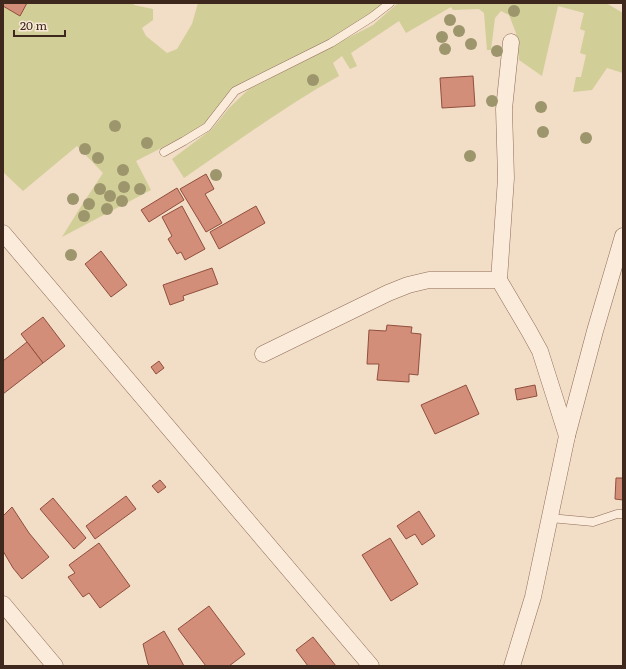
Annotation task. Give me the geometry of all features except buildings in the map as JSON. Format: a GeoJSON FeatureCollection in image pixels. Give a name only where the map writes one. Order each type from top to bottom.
{"type":"FeatureCollection","features":[{"type":"Feature","properties":{"kind":"street"},"geometry":{"type":"LineString","coordinates":[[511,42],[504,109],[506,178],[499,280],[540,352],[567,436]]}},
{"type":"Feature","properties":{"kind":"street"},"geometry":{"type":"LineString","coordinates":[[3,233],[372,666]]}},
{"type":"Feature","properties":{"kind":"street"},"geometry":{"type":"LineString","coordinates":[[512,666],[533,597],[567,436],[595,331],[623,236]]}},
{"type":"Feature","properties":{"kind":"street"},"geometry":{"type":"LineString","coordinates":[[263,354],[388,293],[408,285],[429,280],[499,280]]}},
{"type":"Feature","properties":{"kind":"street"},"geometry":{"type":"LineString","coordinates":[[3,604],[55,666]]}},
{"type":"Feature","properties":{"kind":"lane"},"geometry":{"type":"LineString","coordinates":[[164,152],[207,127],[235,91],[331,43],[372,17],[390,3]]}},
{"type":"Feature","properties":{"kind":"lane"},"geometry":{"type":"LineString","coordinates":[[550,518],[593,522],[617,514],[623,514]]}},
{"type":"Feature","properties":{"kind":"shaded area"},"geometry":{"type":"Polygon","coordinates":[[[3,3],[133,3],[134,5],[153,9],[153,20],[142,28],[146,36],[167,53],[177,49],[192,24],[198,3],[386,3],[372,15],[295,59],[230,93],[204,126],[136,161],[151,190],[62,237],[103,173],[77,146],[23,191],[3,172],[3,3]]]}},
{"type":"Feature","properties":{"kind":"shaded area"},"geometry":{"type":"Polygon","coordinates":[[[398,3],[606,3],[623,13],[623,73],[607,68],[592,90],[573,92],[576,77],[581,77],[586,55],[580,53],[585,31],[580,29],[584,13],[558,6],[542,76],[519,60],[516,33],[509,15],[501,11],[495,18],[491,50],[487,50],[484,13],[479,9],[453,10],[451,7],[406,33],[399,21],[351,53],[357,66],[350,69],[342,56],[333,63],[339,76],[280,112],[184,178],[172,159],[212,129],[229,108],[249,89],[373,25],[398,3]]]}}]}
